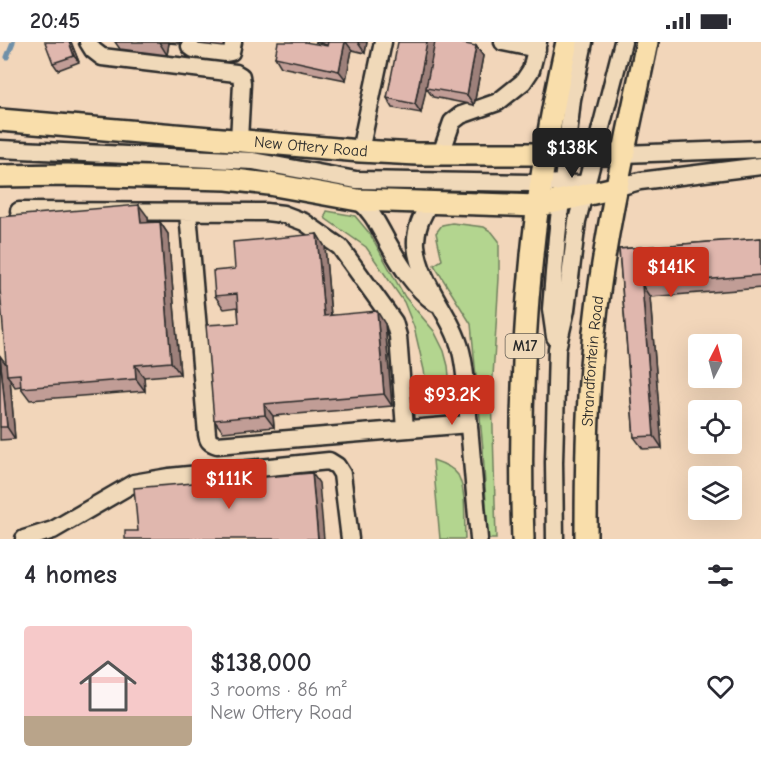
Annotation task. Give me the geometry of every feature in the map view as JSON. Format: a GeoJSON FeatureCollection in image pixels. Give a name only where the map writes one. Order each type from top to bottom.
{"type":"FeatureCollection","features":[{"type":"Feature","properties":{"kind":"main road","name":"M17"},"geometry":{"type":"LineString","coordinates":[[523,539],[521,486],[527,310],[537,206],[542,183],[556,154],[556,95],[567,42]]}},
{"type":"Feature","properties":{"kind":"main road","name":"Strandfontein Road"},"geometry":{"type":"LineString","coordinates":[[586,539],[586,467],[596,320],[615,188],[647,42]]}},
{"type":"Feature","properties":{"kind":"main road","name":"New Ottery Road"},"geometry":{"type":"LineString","coordinates":[[0,120],[360,151],[441,154],[623,154]]}},
{"type":"Feature","properties":{"kind":"main road"},"geometry":{"type":"LineString","coordinates":[[0,176],[68,175],[226,179],[269,184],[358,200],[537,206],[562,193],[615,188]]}},
{"type":"Feature","properties":{"kind":"street"},"geometry":{"type":"LineString","coordinates":[[88,42],[93,50],[102,57],[236,73],[240,76],[242,83],[239,140]]}},
{"type":"Feature","properties":{"kind":"street"},"geometry":{"type":"LineString","coordinates":[[180,66],[183,50],[190,44],[194,49],[226,53],[231,52],[233,42]]}},
{"type":"Feature","properties":{"kind":"street"},"geometry":{"type":"LineString","coordinates":[[360,151],[382,42]]}},
{"type":"Feature","properties":{"kind":"street"},"geometry":{"type":"LineString","coordinates":[[441,154],[452,122],[461,115],[498,102],[512,92],[531,70],[538,46],[503,42]]}},
{"type":"Feature","properties":{"kind":"street"},"geometry":{"type":"LineString","coordinates":[[555,539],[554,462],[557,350],[551,309],[562,193],[556,154],[572,99],[584,42]]}},
{"type":"Feature","properties":{"kind":"street"},"geometry":{"type":"LineString","coordinates":[[557,350],[566,310],[577,221],[623,42]]}},
{"type":"Feature","properties":{"kind":"street"},"geometry":{"type":"LineString","coordinates":[[0,149],[242,160],[356,180],[542,183],[562,193]]}},
{"type":"Feature","properties":{"kind":"street"},"geometry":{"type":"LineString","coordinates":[[623,154],[761,149]]}},
{"type":"Feature","properties":{"kind":"street"},"geometry":{"type":"LineString","coordinates":[[615,188],[640,181],[761,165]]}},
{"type":"Feature","properties":{"kind":"street"},"geometry":{"type":"LineString","coordinates":[[358,200],[373,215],[416,287],[441,307]]}},
{"type":"Feature","properties":{"kind":"street"},"geometry":{"type":"LineString","coordinates":[[430,202],[421,217],[416,245],[419,259],[456,334],[461,352],[478,539]]}},
{"type":"Feature","properties":{"kind":"street"},"geometry":{"type":"LineString","coordinates":[[19,211],[266,212],[283,214],[304,222],[340,247],[394,322],[398,336],[405,429]]}},
{"type":"Feature","properties":{"kind":"street"},"geometry":{"type":"LineString","coordinates":[[188,213],[207,434],[211,443],[217,445],[469,424]]}},
{"type":"Feature","properties":{"kind":"street"},"geometry":{"type":"LineString","coordinates":[[24,539],[53,530],[134,483],[169,477],[329,461],[337,466],[342,474],[350,539]]}},
{"type":"Feature","properties":{"kind":"green space"},"geometry":{"type":"Polygon","coordinates":[[[327,211],[355,216],[370,234],[405,297],[434,331],[444,351],[448,366],[451,396],[450,402],[444,407],[433,410],[429,405],[414,327],[404,302],[366,247],[326,219],[327,211]]]}},
{"type":"Feature","properties":{"kind":"green space"},"geometry":{"type":"Polygon","coordinates":[[[452,223],[484,227],[492,232],[499,241],[492,393],[496,539],[488,539],[483,449],[471,324],[434,265],[442,260],[436,233],[442,225],[452,223]]]}},
{"type":"Feature","properties":{"kind":"green space"},"geometry":{"type":"Polygon","coordinates":[[[433,460],[456,472],[461,482],[464,498],[465,539],[440,539],[433,460]]]}},
{"type":"Feature","properties":{"kind":"building"},"geometry":{"type":"Polygon","coordinates":[[[45,42],[69,42],[74,56],[53,63],[45,42]]]}},
{"type":"Feature","properties":{"kind":"building"},"geometry":{"type":"Polygon","coordinates":[[[278,42],[305,42],[327,46],[328,42],[345,42],[339,71],[275,57],[278,42]]]}},
{"type":"Feature","properties":{"kind":"building"},"geometry":{"type":"Polygon","coordinates":[[[398,42],[427,42],[415,104],[387,98],[398,42]]]}},
{"type":"Feature","properties":{"kind":"building"},"geometry":{"type":"Polygon","coordinates":[[[435,42],[455,42],[476,46],[467,95],[426,88],[435,42]]]}},
{"type":"Feature","properties":{"kind":"building"},"geometry":{"type":"Polygon","coordinates":[[[139,205],[141,223],[160,222],[171,362],[135,365],[136,379],[21,388],[20,374],[7,375],[0,290],[0,217],[139,205]]]}},
{"type":"Feature","properties":{"kind":"building"},"geometry":{"type":"Polygon","coordinates":[[[317,234],[324,316],[377,311],[384,394],[264,404],[265,415],[214,420],[206,325],[239,323],[237,294],[215,296],[213,271],[235,269],[233,242],[317,234]]]}},
{"type":"Feature","properties":{"kind":"building"},"geometry":{"type":"Polygon","coordinates":[[[761,238],[761,275],[642,285],[654,436],[634,437],[619,249],[761,238]]]}},
{"type":"Feature","properties":{"kind":"building"},"geometry":{"type":"Polygon","coordinates":[[[0,356],[7,427],[0,427],[0,356]]]}},
{"type":"Feature","properties":{"kind":"building"},"geometry":{"type":"Polygon","coordinates":[[[312,473],[318,539],[125,539],[125,531],[138,531],[134,488],[312,473]]]}},
{"type":"Feature","properties":{"kind":"waterway"},"geometry":{"type":"LineString","coordinates":[[7,57],[13,42]]}}]}
